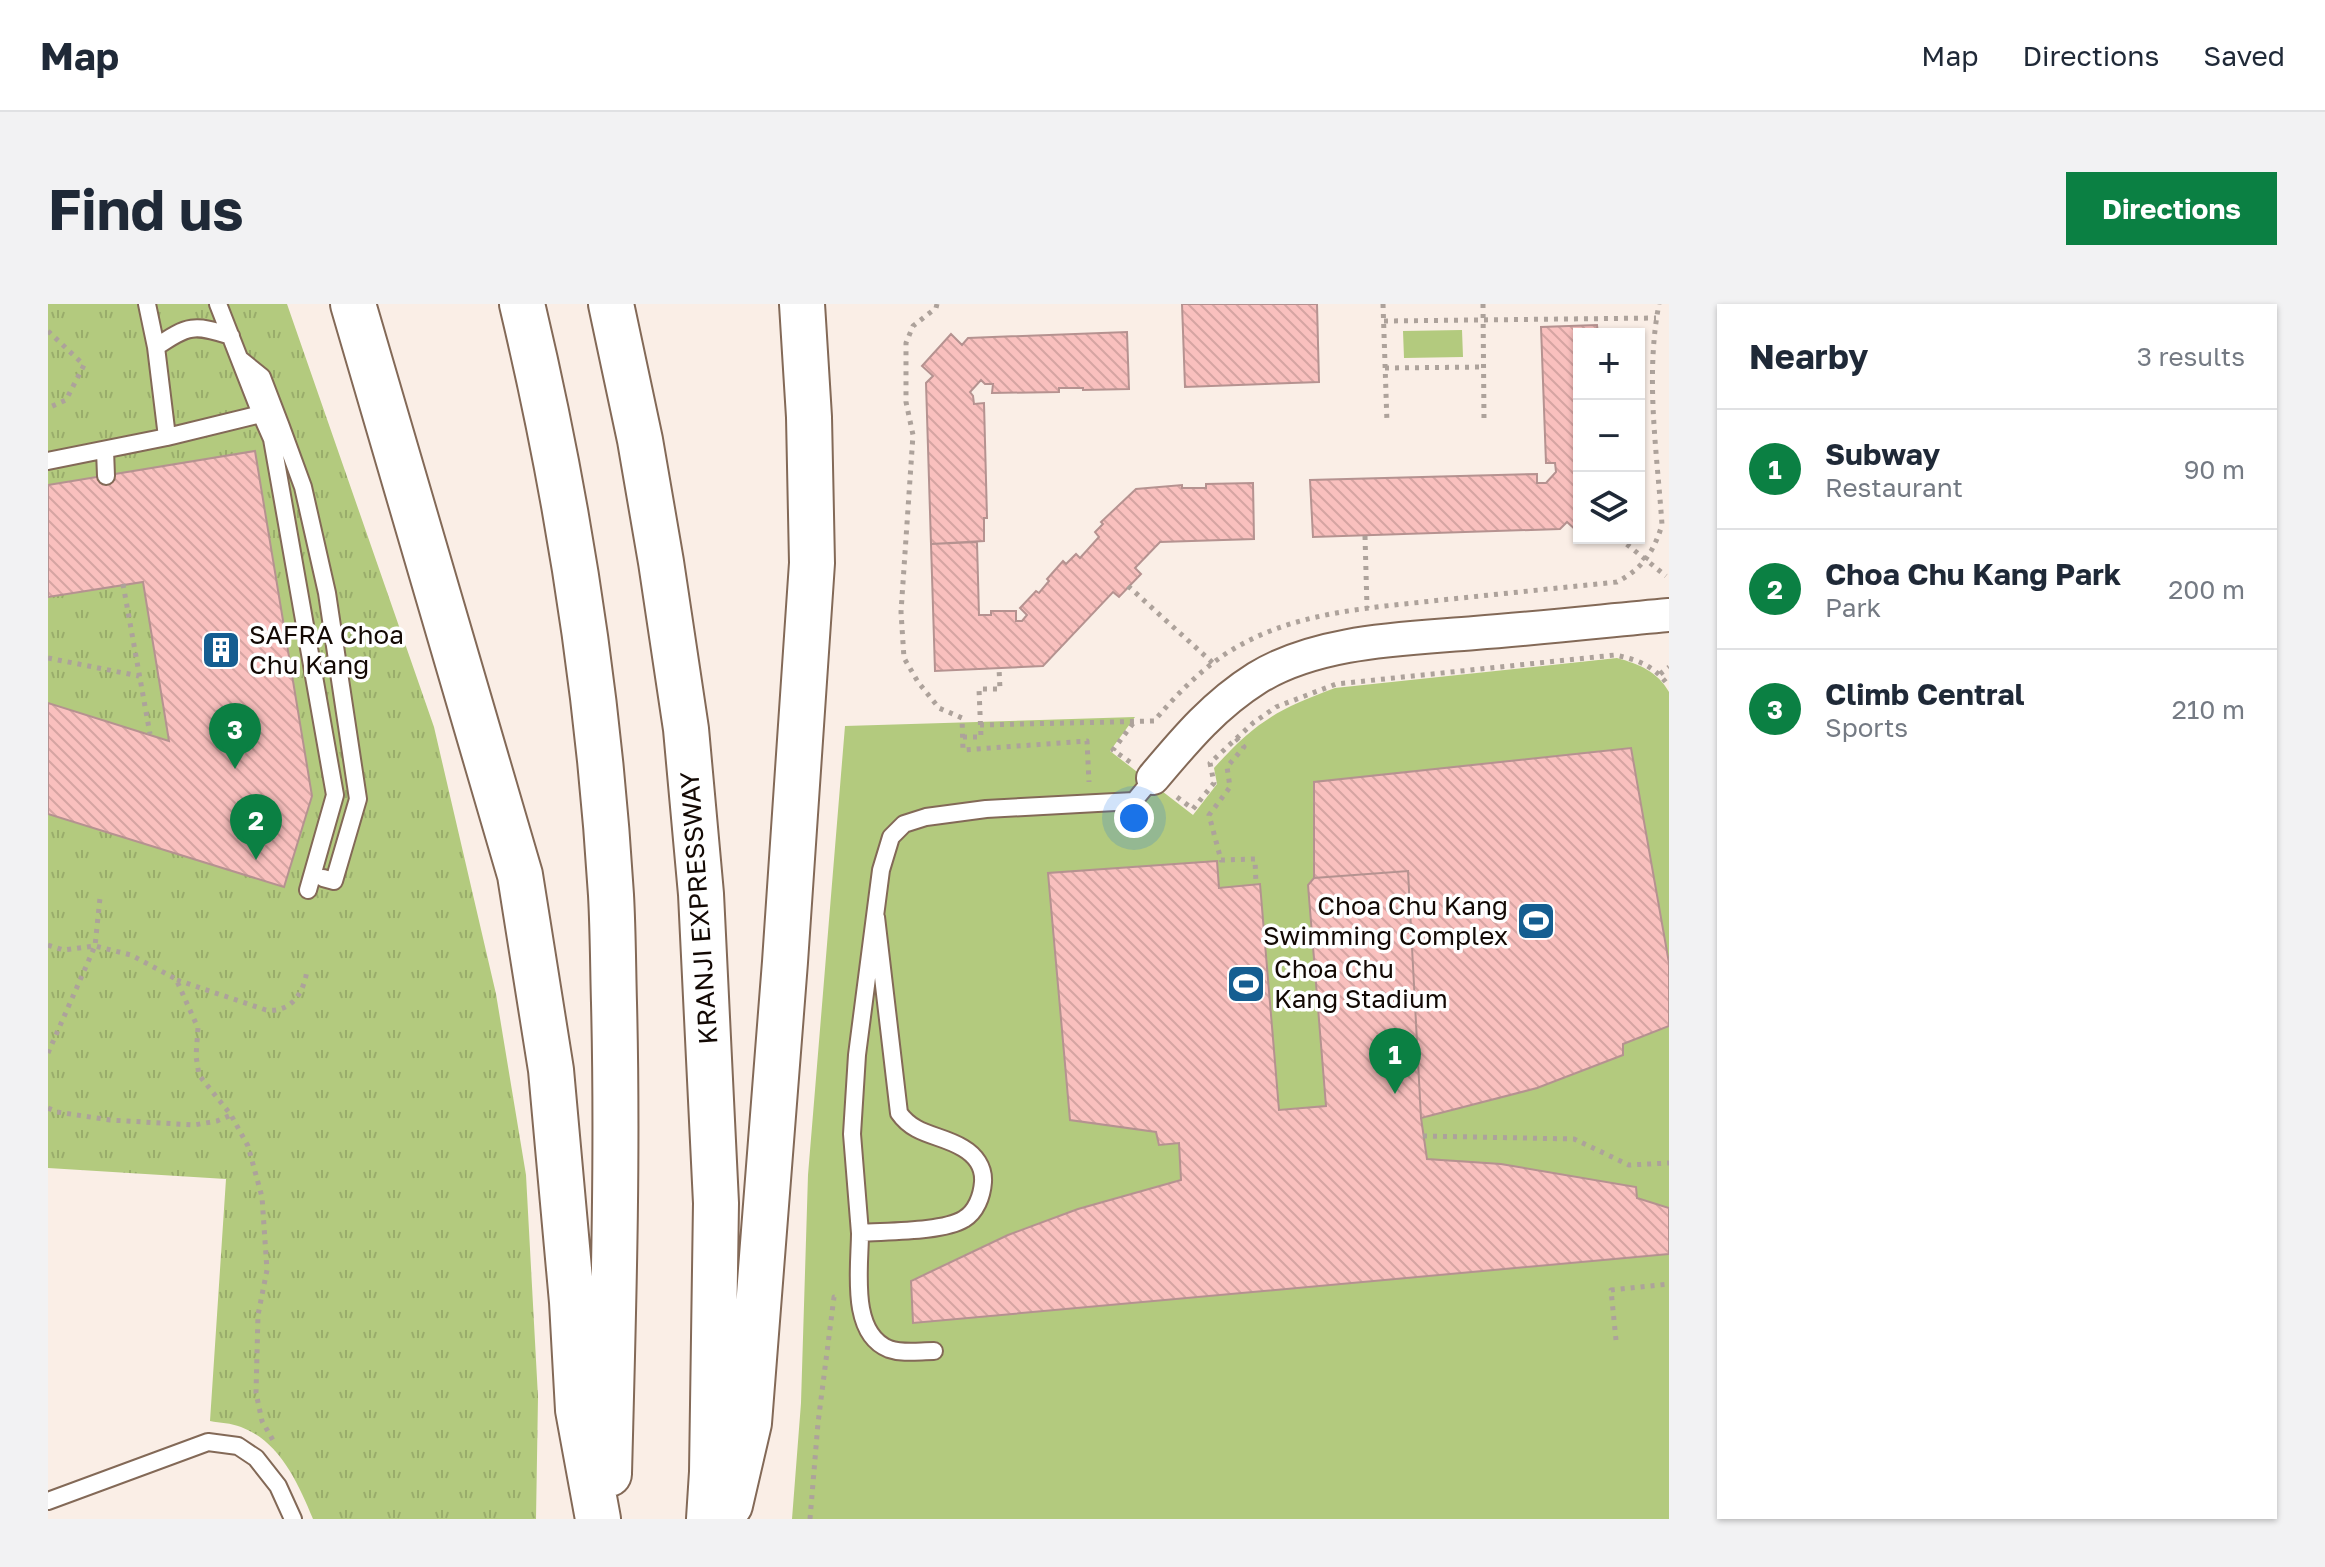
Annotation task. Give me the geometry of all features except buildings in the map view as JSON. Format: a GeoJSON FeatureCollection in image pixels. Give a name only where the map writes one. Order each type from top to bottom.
{"type":"FeatureCollection","features":[{"type":"Feature","properties":{"kind":"highway"},"geometry":{"type":"LineString","coordinates":[[353,304],[520,875],[551,1070],[571,1287],[578,1410],[598,1519]]}},
{"type":"Feature","properties":{"kind":"highway"},"geometry":{"type":"LineString","coordinates":[[522,304],[557,462],[576,584],[598,738],[611,896],[617,1127],[607,1519]]}},
{"type":"Feature","properties":{"kind":"highway","name":"KRANJI EXPRESSWAY"},"geometry":{"type":"LineString","coordinates":[[611,304],[640,440],[661,562],[686,729],[701,894],[716,1203],[709,1519]]}},
{"type":"Feature","properties":{"kind":"highway"},"geometry":{"type":"LineString","coordinates":[[726,1519],[749,1423],[812,563],[809,417],[802,304]]}},
{"type":"Feature","properties":{"kind":"street"},"geometry":{"type":"LineString","coordinates":[[1153,778],[1199,723],[1230,697],[1259,677],[1297,659],[1386,640],[1669,615]]}},
{"type":"Feature","properties":{"kind":"lane"},"geometry":{"type":"LineString","coordinates":[[147,304],[156,347],[167,437]]}},
{"type":"Feature","properties":{"kind":"lane"},"geometry":{"type":"LineString","coordinates":[[218,304],[261,414],[276,432],[303,487],[327,593],[358,799],[334,881],[323,878]]}},
{"type":"Feature","properties":{"kind":"lane"},"geometry":{"type":"LineString","coordinates":[[156,347],[178,332],[203,327],[231,336]]}},
{"type":"Feature","properties":{"kind":"lane"},"geometry":{"type":"LineString","coordinates":[[240,359],[262,377],[276,432],[335,795],[308,890]]}},
{"type":"Feature","properties":{"kind":"lane"},"geometry":{"type":"LineString","coordinates":[[48,461],[261,414]]}},
{"type":"Feature","properties":{"kind":"lane"},"geometry":{"type":"LineString","coordinates":[[105,450],[106,476]]}},
{"type":"Feature","properties":{"kind":"lane"},"geometry":{"type":"LineString","coordinates":[[934,1351],[887,1348],[873,1337],[863,1321],[859,1297],[860,1233],[852,1134],[857,1055],[881,870],[891,837],[904,824],[926,817],[986,809],[1134,801],[1153,778]]}},
{"type":"Feature","properties":{"kind":"lane"},"geometry":{"type":"LineString","coordinates":[[860,1233],[948,1226],[966,1218],[978,1205],[984,1180],[978,1159],[961,1146],[907,1126],[899,1113],[876,917]]}},
{"type":"Feature","properties":{"kind":"lane"},"geometry":{"type":"LineString","coordinates":[[48,1501],[208,1442],[238,1446],[256,1458],[278,1486],[293,1519]]}},
{"type":"Feature","properties":{"kind":"path"},"geometry":{"type":"LineString","coordinates":[[937,304],[913,326],[906,343],[906,402],[913,435],[901,612],[904,658],[939,708],[962,718],[963,750],[1087,741],[1091,804]]}},
{"type":"Feature","properties":{"kind":"path"},"geometry":{"type":"LineString","coordinates":[[1383,304],[1387,423]]}},
{"type":"Feature","properties":{"kind":"path"},"geometry":{"type":"LineString","coordinates":[[1483,304],[1484,420]]}},
{"type":"Feature","properties":{"kind":"path"},"geometry":{"type":"LineString","coordinates":[[980,725],[1154,721],[1172,700],[1233,649],[1267,632],[1317,616],[1617,582],[1634,573],[1656,545],[1662,525],[1651,375],[1659,304]]}},
{"type":"Feature","properties":{"kind":"path"},"geometry":{"type":"LineString","coordinates":[[1384,321],[1656,318]]}},
{"type":"Feature","properties":{"kind":"path"},"geometry":{"type":"LineString","coordinates":[[48,331],[84,365],[66,400],[48,408]]}},
{"type":"Feature","properties":{"kind":"path"},"geometry":{"type":"LineString","coordinates":[[1385,368],[1483,367]]}},
{"type":"Feature","properties":{"kind":"path"},"geometry":{"type":"LineString","coordinates":[[1365,536],[1367,608]]}},
{"type":"Feature","properties":{"kind":"path"},"geometry":{"type":"LineString","coordinates":[[1626,544],[1666,576]]}},
{"type":"Feature","properties":{"kind":"path"},"geometry":{"type":"LineString","coordinates":[[123,584],[150,734]]}},
{"type":"Feature","properties":{"kind":"path"},"geometry":{"type":"LineString","coordinates":[[1128,586],[1214,664]]}},
{"type":"Feature","properties":{"kind":"path"},"geometry":{"type":"LineString","coordinates":[[1256,885],[1255,859],[1221,860],[1209,815],[1230,787],[1227,767],[1244,747],[1236,738],[1276,707],[1336,684],[1615,655],[1636,659],[1660,674],[1669,686]]}},
{"type":"Feature","properties":{"kind":"path"},"geometry":{"type":"LineString","coordinates":[[48,658],[139,676]]}},
{"type":"Feature","properties":{"kind":"path"},"geometry":{"type":"LineString","coordinates":[[1660,674],[1669,667]]}},
{"type":"Feature","properties":{"kind":"path"},"geometry":{"type":"LineString","coordinates":[[963,737],[981,737],[979,689],[1000,689],[999,668]]}},
{"type":"Feature","properties":{"kind":"path"},"geometry":{"type":"LineString","coordinates":[[48,1053],[95,946],[100,898]]}},
{"type":"Feature","properties":{"kind":"path"},"geometry":{"type":"LineString","coordinates":[[48,945],[63,950],[95,946],[131,955],[176,979],[276,1011],[287,1007],[298,997],[307,970]]}},
{"type":"Feature","properties":{"kind":"path"},"geometry":{"type":"LineString","coordinates":[[176,979],[198,1028],[196,1056],[199,1075],[231,1115],[248,1146],[262,1197],[267,1270],[258,1315],[256,1393],[262,1421],[275,1444]]}},
{"type":"Feature","properties":{"kind":"path"},"geometry":{"type":"LineString","coordinates":[[48,1108],[110,1120],[194,1125],[231,1115]]}},
{"type":"Feature","properties":{"kind":"path"},"geometry":{"type":"LineString","coordinates":[[1423,1136],[1574,1139],[1629,1165],[1669,1163]]}},
{"type":"Feature","properties":{"kind":"path"},"geometry":{"type":"LineString","coordinates":[[1616,1340],[1611,1290],[1669,1284]]}},
{"type":"Feature","properties":{"kind":"path"},"geometry":{"type":"LineString","coordinates":[[810,1519],[834,1297],[859,1297]]}},
{"type":"Feature","properties":{"kind":"green space"},"geometry":{"type":"Polygon","coordinates":[[[48,304],[287,304],[434,727],[496,994],[526,1175],[538,1397],[536,1519],[313,1519],[294,1478],[267,1443],[241,1427],[210,1421],[226,1179],[48,1168],[48,304]]]}},
{"type":"Feature","properties":{"kind":"green space"},"geometry":{"type":"Polygon","coordinates":[[[1462,330],[1463,357],[1404,358],[1403,331],[1462,330]]]}},
{"type":"Feature","properties":{"kind":"green space","name":"Choa Chu Kang Stadium"},"geometry":{"type":"Polygon","coordinates":[[[1617,658],[1647,670],[1669,692],[1669,1519],[792,1519],[801,1403],[808,1175],[845,726],[1135,717],[1110,751],[1193,815],[1217,784],[1214,768],[1242,739],[1282,710],[1335,688],[1617,658]]]}},
{"type":"Feature","properties":{"kind":"place","name":"SAFRA Choa Chu Kang"},"geometry":{"type":"Point","coordinates":[221,650]}},
{"type":"Feature","properties":{"kind":"place","name":"Climb Central"},"geometry":{"type":"Point","coordinates":[235,769]}},
{"type":"Feature","properties":{"kind":"place","name":"Choa Chu Kang Park"},"geometry":{"type":"Point","coordinates":[256,860]}},
{"type":"Feature","properties":{"kind":"place","name":"Choa Chu Kang Swimming Complex"},"geometry":{"type":"Point","coordinates":[1536,921]}},
{"type":"Feature","properties":{"kind":"place","name":"Choa Chu Kang Stadium"},"geometry":{"type":"Point","coordinates":[1246,984]}},
{"type":"Feature","properties":{"kind":"place","name":"Subway"},"geometry":{"type":"Point","coordinates":[1395,1094]}}]}
